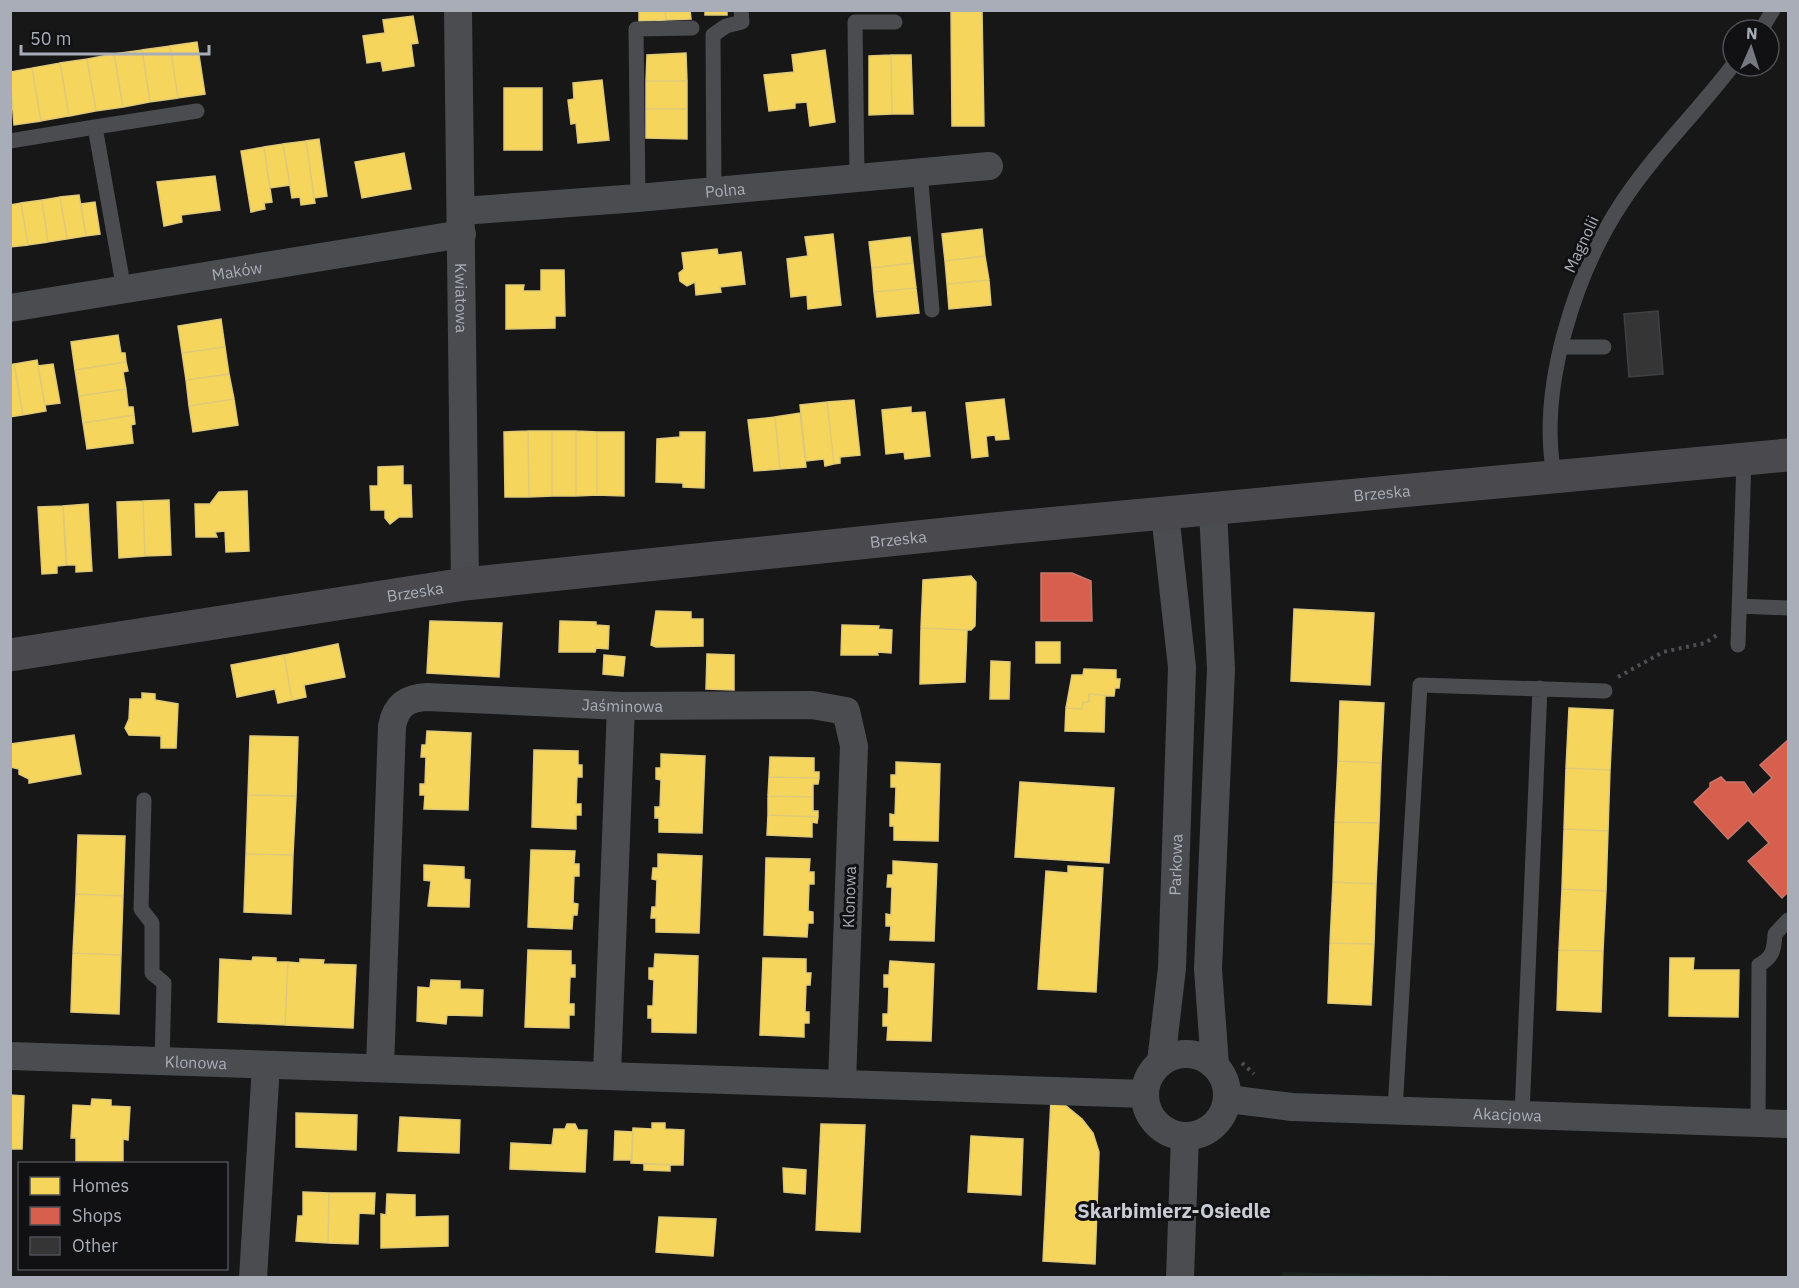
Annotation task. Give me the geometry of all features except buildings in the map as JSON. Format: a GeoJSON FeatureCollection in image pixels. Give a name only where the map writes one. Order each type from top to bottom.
{"type":"FeatureCollection","features":[{"type":"Feature","properties":{"kind":"street","name":"Kwiatowa"},"geometry":{"type":"LineString","coordinates":[[458,10],[465,584]]}},
{"type":"Feature","properties":{"kind":"street","name":"Polna"},"geometry":{"type":"LineString","coordinates":[[462,223],[638,198],[989,166]]}},
{"type":"Feature","properties":{"kind":"street","name":"Maków"},"geometry":{"type":"LineString","coordinates":[[10,308],[124,290],[462,223]]}},
{"type":"Feature","properties":{"kind":"street","name":"Brzeska"},"geometry":{"type":"LineString","coordinates":[[10,656],[465,584],[1213,511],[1554,475],[1788,455]]}},
{"type":"Feature","properties":{"kind":"street"},"geometry":{"type":"LineString","coordinates":[[1213,511],[1221,669],[1208,969],[1215,1065],[1225,1081],[1228,1100],[1224,1112],[1209,1130],[1185,1136],[1161,1128],[1152,1119],[1144,1094],[1149,1076],[1161,1062],[1182,1053],[1194,1054],[1215,1065]]}},
{"type":"Feature","properties":{"kind":"street","name":"Parkowa"},"geometry":{"type":"LineString","coordinates":[[1161,1062],[1172,968],[1182,667],[1165,514]]}},
{"type":"Feature","properties":{"kind":"street"},"geometry":{"type":"LineString","coordinates":[[1182,667],[1221,669]]}},
{"type":"Feature","properties":{"kind":"street","name":"Jaśminowa"},"geometry":{"type":"LineString","coordinates":[[380,1068],[392,726],[395,713],[401,705],[412,698],[427,698],[621,706],[812,705],[846,711]]}},
{"type":"Feature","properties":{"kind":"street"},"geometry":{"type":"LineString","coordinates":[[607,1074],[621,706]]}},
{"type":"Feature","properties":{"kind":"street","name":"Klonowa"},"geometry":{"type":"LineString","coordinates":[[842,1083],[854,746],[846,711]]}},
{"type":"Feature","properties":{"kind":"street"},"geometry":{"type":"LineString","coordinates":[[1175,889],[1211,891]]}},
{"type":"Feature","properties":{"kind":"street","name":"Klonowa"},"geometry":{"type":"LineString","coordinates":[[10,1056],[607,1074],[1144,1094]]}},
{"type":"Feature","properties":{"kind":"street"},"geometry":{"type":"LineString","coordinates":[[253,1278],[266,1065]]}},
{"type":"Feature","properties":{"kind":"street","name":"Akacjowa"},"geometry":{"type":"LineString","coordinates":[[1228,1100],[1292,1107],[1788,1124]]}},
{"type":"Feature","properties":{"kind":"street"},"geometry":{"type":"LineString","coordinates":[[1180,1278],[1185,1136]]}},
{"type":"Feature","properties":{"kind":"lane"},"geometry":{"type":"LineString","coordinates":[[714,191],[712,35],[726,26],[742,22],[741,10]]}},
{"type":"Feature","properties":{"kind":"lane"},"geometry":{"type":"LineString","coordinates":[[857,178],[855,22],[895,22]]}},
{"type":"Feature","properties":{"kind":"lane"},"geometry":{"type":"LineString","coordinates":[[638,198],[636,29],[692,28]]}},
{"type":"Feature","properties":{"kind":"lane","name":"Magnolii"},"geometry":{"type":"LineString","coordinates":[[1554,475],[1551,460],[1551,412],[1561,347],[1598,244],[1624,200],[1723,78]]}},
{"type":"Feature","properties":{"kind":"lane"},"geometry":{"type":"LineString","coordinates":[[10,141],[197,111]]}},
{"type":"Feature","properties":{"kind":"lane"},"geometry":{"type":"LineString","coordinates":[[95,127],[124,290]]}},
{"type":"Feature","properties":{"kind":"lane"},"geometry":{"type":"LineString","coordinates":[[920,172],[932,310]]}},
{"type":"Feature","properties":{"kind":"lane"},"geometry":{"type":"LineString","coordinates":[[1561,347],[1604,347]]}},
{"type":"Feature","properties":{"kind":"lane"},"geometry":{"type":"LineString","coordinates":[[1738,645],[1744,459]]}},
{"type":"Feature","properties":{"kind":"lane"},"geometry":{"type":"LineString","coordinates":[[1739,606],[1788,608]]}},
{"type":"Feature","properties":{"kind":"lane"},"geometry":{"type":"LineString","coordinates":[[1395,1110],[1420,685],[1605,691]]}},
{"type":"Feature","properties":{"kind":"lane"},"geometry":{"type":"LineString","coordinates":[[1522,1114],[1540,688]]}},
{"type":"Feature","properties":{"kind":"lane"},"geometry":{"type":"LineString","coordinates":[[144,800],[141,909],[152,923],[152,973],[164,983],[162,1062]]}},
{"type":"Feature","properties":{"kind":"lane"},"geometry":{"type":"LineString","coordinates":[[1758,1123],[1759,966],[1768,960],[1774,951],[1775,934],[1788,920]]}},
{"type":"Feature","properties":{"kind":"path"},"geometry":{"type":"LineString","coordinates":[[1605,691],[1618,676],[1663,652],[1705,643],[1739,622]]}},
{"type":"Feature","properties":{"kind":"shaded area"},"geometry":{"type":"Polygon","coordinates":[[[1283,1272],[1505,1277],[1281,1277],[1283,1272]]]}},
{"type":"Feature","properties":{"kind":"district","name":"Skarbimierz-Osiedle"},"geometry":{"type":"Point","coordinates":[1174,1211]}}]}
